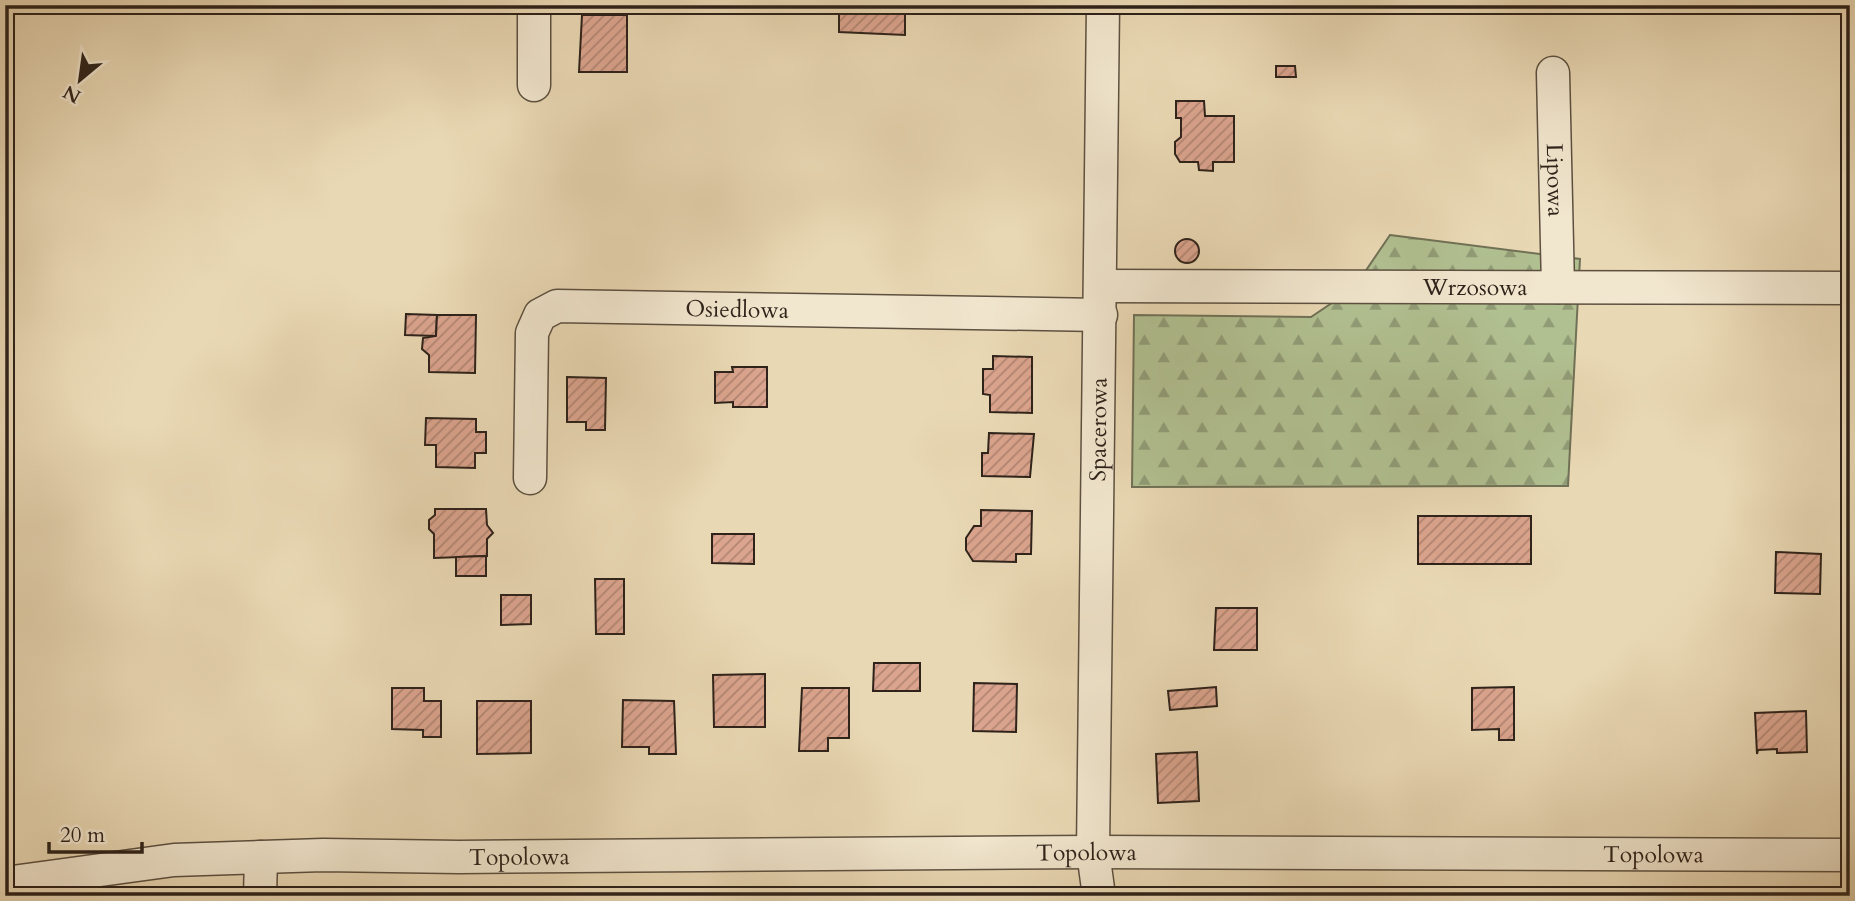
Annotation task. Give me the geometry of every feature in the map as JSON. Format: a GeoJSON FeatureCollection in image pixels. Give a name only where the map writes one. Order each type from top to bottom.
{"type":"FeatureCollection","features":[{"type":"Feature","properties":{"kind":"street"},"geometry":{"type":"LineString","coordinates":[[534,5],[534,85]]}},
{"type":"Feature","properties":{"kind":"street","name":"Spacerowa"},"geometry":{"type":"LineString","coordinates":[[1099,896],[1093,852],[1101,300],[1102,5]]}},
{"type":"Feature","properties":{"kind":"street","name":"Lipowa"},"geometry":{"type":"LineString","coordinates":[[1553,73],[1558,287]]}},
{"type":"Feature","properties":{"kind":"street","name":"Wrzosowa"},"geometry":{"type":"LineString","coordinates":[[1101,300],[1558,287],[1850,288]]}},
{"type":"Feature","properties":{"kind":"street","name":"Osiedlowa"},"geometry":{"type":"LineString","coordinates":[[530,478],[533,333],[540,315],[557,306],[1101,300]]}},
{"type":"Feature","properties":{"kind":"street","name":"Topolowa"},"geometry":{"type":"LineString","coordinates":[[5,883],[174,860],[323,855],[459,857],[1093,852],[1850,855]]}},
{"type":"Feature","properties":{"kind":"street"},"geometry":{"type":"LineString","coordinates":[[260,896],[261,857]]}},
{"type":"Feature","properties":{"kind":"green space"},"geometry":{"type":"Polygon","coordinates":[[[1390,235],[1580,259],[1568,486],[1132,487],[1134,315],[1311,317],[1354,288],[1390,235]]]}},
{"type":"Feature","properties":{"kind":"building"},"geometry":{"type":"Polygon","coordinates":[[[839,5],[905,5],[905,35],[839,32],[839,5]]]}},
{"type":"Feature","properties":{"kind":"building"},"geometry":{"type":"Polygon","coordinates":[[[582,15],[627,15],[627,72],[579,72],[582,15]]]}},
{"type":"Feature","properties":{"kind":"building"},"geometry":{"type":"Polygon","coordinates":[[[1276,66],[1295,66],[1296,77],[1276,77],[1276,66]]]}},
{"type":"Feature","properties":{"kind":"building"},"geometry":{"type":"Polygon","coordinates":[[[1176,101],[1204,101],[1205,116],[1234,116],[1234,162],[1213,162],[1213,171],[1199,170],[1198,162],[1180,162],[1175,154],[1175,142],[1181,137],[1181,118],[1176,118],[1176,101]]]}},
{"type":"Feature","properties":{"kind":"building"},"geometry":{"type":"Polygon","coordinates":[[[1187,239],[1196,242],[1199,251],[1196,260],[1187,263],[1178,260],[1175,251],[1178,242],[1187,239]]]}},
{"type":"Feature","properties":{"kind":"building"},"geometry":{"type":"Polygon","coordinates":[[[406,314],[437,315],[436,336],[405,335],[406,314]]]}},
{"type":"Feature","properties":{"kind":"building"},"geometry":{"type":"Polygon","coordinates":[[[437,315],[476,315],[475,373],[429,372],[429,355],[422,349],[423,338],[436,336],[437,315]]]}},
{"type":"Feature","properties":{"kind":"building"},"geometry":{"type":"Polygon","coordinates":[[[993,356],[1032,357],[1032,413],[990,412],[990,395],[983,394],[983,369],[993,369],[993,356]]]}},
{"type":"Feature","properties":{"kind":"building"},"geometry":{"type":"Polygon","coordinates":[[[732,367],[767,367],[767,407],[733,407],[733,402],[715,403],[715,372],[733,372],[732,367]]]}},
{"type":"Feature","properties":{"kind":"building"},"geometry":{"type":"Polygon","coordinates":[[[567,377],[606,378],[605,430],[586,430],[586,422],[567,422],[567,377]]]}},
{"type":"Feature","properties":{"kind":"building"},"geometry":{"type":"Polygon","coordinates":[[[426,418],[476,419],[476,432],[486,432],[486,453],[475,453],[475,468],[436,467],[436,445],[425,445],[426,418]]]}},
{"type":"Feature","properties":{"kind":"building"},"geometry":{"type":"Polygon","coordinates":[[[989,433],[1034,434],[1030,477],[982,476],[982,453],[988,453],[989,433]]]}},
{"type":"Feature","properties":{"kind":"building"},"geometry":{"type":"Polygon","coordinates":[[[435,509],[486,509],[487,525],[493,533],[487,539],[487,556],[434,558],[434,534],[429,529],[429,520],[435,515],[435,509]]]}},
{"type":"Feature","properties":{"kind":"building"},"geometry":{"type":"Polygon","coordinates":[[[981,510],[1032,511],[1031,554],[1016,554],[1016,562],[973,561],[966,550],[966,538],[974,526],[981,526],[981,510]]]}},
{"type":"Feature","properties":{"kind":"building"},"geometry":{"type":"Polygon","coordinates":[[[1418,516],[1531,516],[1531,564],[1418,564],[1418,516]]]}},
{"type":"Feature","properties":{"kind":"building"},"geometry":{"type":"Polygon","coordinates":[[[712,534],[754,534],[754,564],[712,563],[712,534]]]}},
{"type":"Feature","properties":{"kind":"building"},"geometry":{"type":"Polygon","coordinates":[[[1776,552],[1821,554],[1820,594],[1775,593],[1776,552]]]}},
{"type":"Feature","properties":{"kind":"building"},"geometry":{"type":"Polygon","coordinates":[[[486,556],[486,576],[456,576],[456,557],[486,556]]]}},
{"type":"Feature","properties":{"kind":"building"},"geometry":{"type":"Polygon","coordinates":[[[595,579],[624,579],[624,634],[596,634],[595,579]]]}},
{"type":"Feature","properties":{"kind":"building"},"geometry":{"type":"Polygon","coordinates":[[[501,595],[531,595],[531,624],[501,625],[501,595]]]}},
{"type":"Feature","properties":{"kind":"building"},"geometry":{"type":"Polygon","coordinates":[[[1216,608],[1257,608],[1257,650],[1214,650],[1216,608]]]}},
{"type":"Feature","properties":{"kind":"building"},"geometry":{"type":"Polygon","coordinates":[[[874,663],[920,663],[920,691],[873,691],[874,663]]]}},
{"type":"Feature","properties":{"kind":"building"},"geometry":{"type":"Polygon","coordinates":[[[765,674],[765,727],[714,727],[713,675],[765,674]]]}},
{"type":"Feature","properties":{"kind":"building"},"geometry":{"type":"Polygon","coordinates":[[[974,683],[1017,684],[1016,732],[973,731],[974,683]]]}},
{"type":"Feature","properties":{"kind":"building"},"geometry":{"type":"Polygon","coordinates":[[[1216,687],[1217,706],[1170,710],[1168,691],[1216,687]]]}},
{"type":"Feature","properties":{"kind":"building"},"geometry":{"type":"Polygon","coordinates":[[[1514,687],[1514,740],[1499,740],[1499,729],[1472,730],[1472,688],[1514,687]]]}},
{"type":"Feature","properties":{"kind":"building"},"geometry":{"type":"Polygon","coordinates":[[[392,688],[424,688],[424,701],[441,701],[441,737],[423,737],[423,730],[392,729],[392,688]]]}},
{"type":"Feature","properties":{"kind":"building"},"geometry":{"type":"Polygon","coordinates":[[[802,688],[849,688],[849,738],[828,738],[828,751],[799,751],[802,688]]]}},
{"type":"Feature","properties":{"kind":"building"},"geometry":{"type":"Polygon","coordinates":[[[623,700],[674,701],[676,754],[649,754],[649,747],[622,747],[623,700]]]}},
{"type":"Feature","properties":{"kind":"building"},"geometry":{"type":"Polygon","coordinates":[[[477,701],[531,701],[531,753],[477,754],[477,701]]]}},
{"type":"Feature","properties":{"kind":"building"},"geometry":{"type":"Polygon","coordinates":[[[1806,711],[1807,752],[1777,753],[1777,749],[1758,750],[1757,754],[1755,713],[1806,711]]]}},
{"type":"Feature","properties":{"kind":"building"},"geometry":{"type":"Polygon","coordinates":[[[1197,752],[1199,801],[1158,803],[1156,754],[1197,752]]]}}]}
